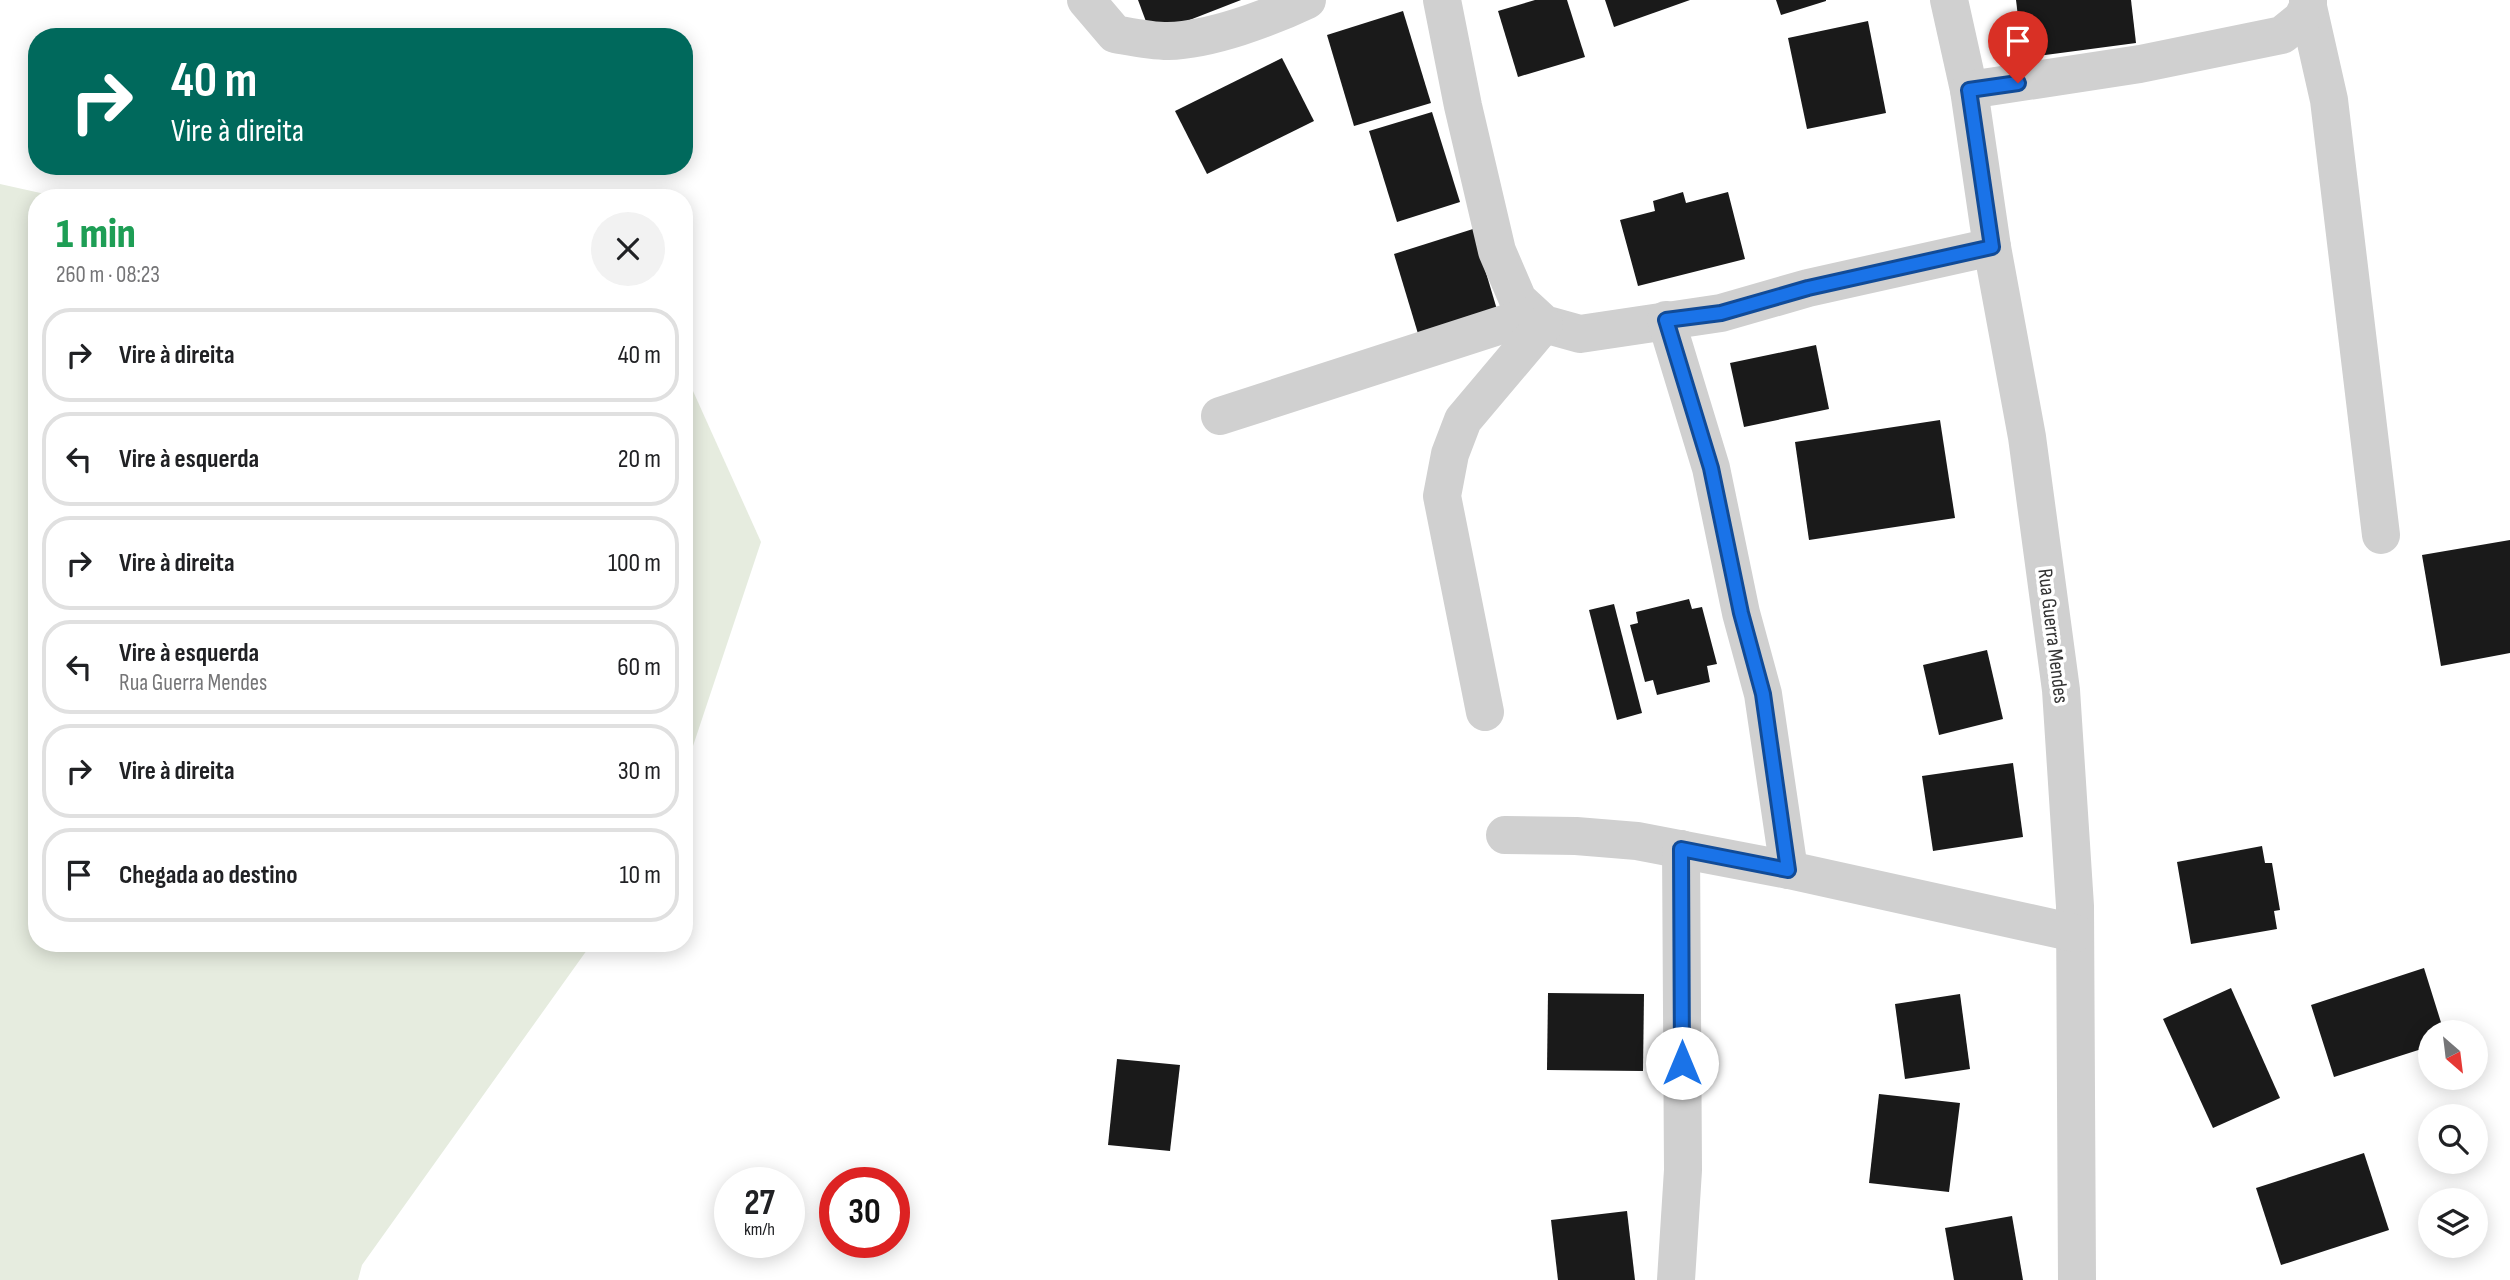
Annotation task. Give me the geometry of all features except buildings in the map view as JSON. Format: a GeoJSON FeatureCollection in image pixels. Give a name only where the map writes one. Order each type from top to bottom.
{"type":"FeatureCollection","features":[{"type":"Feature","properties":{"kind":"street"},"geometry":{"type":"LineString","coordinates":[[1086,0],[1115,34],[1169,41],[1227,30],[1269,18],[1307,0]]}},
{"type":"Feature","properties":{"kind":"street"},"geometry":{"type":"LineString","coordinates":[[1442,0],[1463,106],[1497,251],[1518,300],[1538,320],[1580,334],[1721,313],[1808,288],[1992,247]]}},
{"type":"Feature","properties":{"kind":"street","name":"Rua Guerra Mendes"},"geometry":{"type":"LineString","coordinates":[[1949,0],[1969,90],[1992,247],[2027,437],[2061,690],[2075,933],[2077,1280]]}},
{"type":"Feature","properties":{"kind":"street"},"geometry":{"type":"LineString","coordinates":[[1969,90],[2140,64],[2282,34],[2302,19],[2308,4]]}},
{"type":"Feature","properties":{"kind":"street"},"geometry":{"type":"LineString","coordinates":[[2308,4],[2329,100],[2381,535]]}},
{"type":"Feature","properties":{"kind":"street"},"geometry":{"type":"LineString","coordinates":[[1220,416],[1538,320]]}},
{"type":"Feature","properties":{"kind":"street"},"geometry":{"type":"LineString","coordinates":[[1485,712],[1442,496],[1450,454],[1463,420],[1538,320]]}},
{"type":"Feature","properties":{"kind":"street"},"geometry":{"type":"LineString","coordinates":[[1666,320],[1711,468],[1741,613],[1763,694],[1788,870]]}},
{"type":"Feature","properties":{"kind":"street"},"geometry":{"type":"LineString","coordinates":[[1505,835],[1576,836],[1637,841],[1788,870],[2075,933]]}},
{"type":"Feature","properties":{"kind":"street"},"geometry":{"type":"LineString","coordinates":[[1676,1280],[1683,1170],[1681,849]]}},
{"type":"Feature","properties":{"kind":"shaded area"},"geometry":{"type":"Polygon","coordinates":[[[0,184],[28,190],[28,952],[586,952],[362,1265],[358,1280],[0,1280],[0,184]]]}},
{"type":"Feature","properties":{"kind":"shaded area"},"geometry":{"type":"Polygon","coordinates":[[[693,391],[761,542],[693,746],[693,391]]]}},
{"type":"Feature","properties":{"kind":"route"},"geometry":{"type":"LineString","coordinates":[[1682,1063],[1681,849],[1788,870],[1763,694],[1741,613],[1711,468],[1666,320],[1721,313],[1808,288],[1992,247],[1969,90],[2018,83]]}}]}
